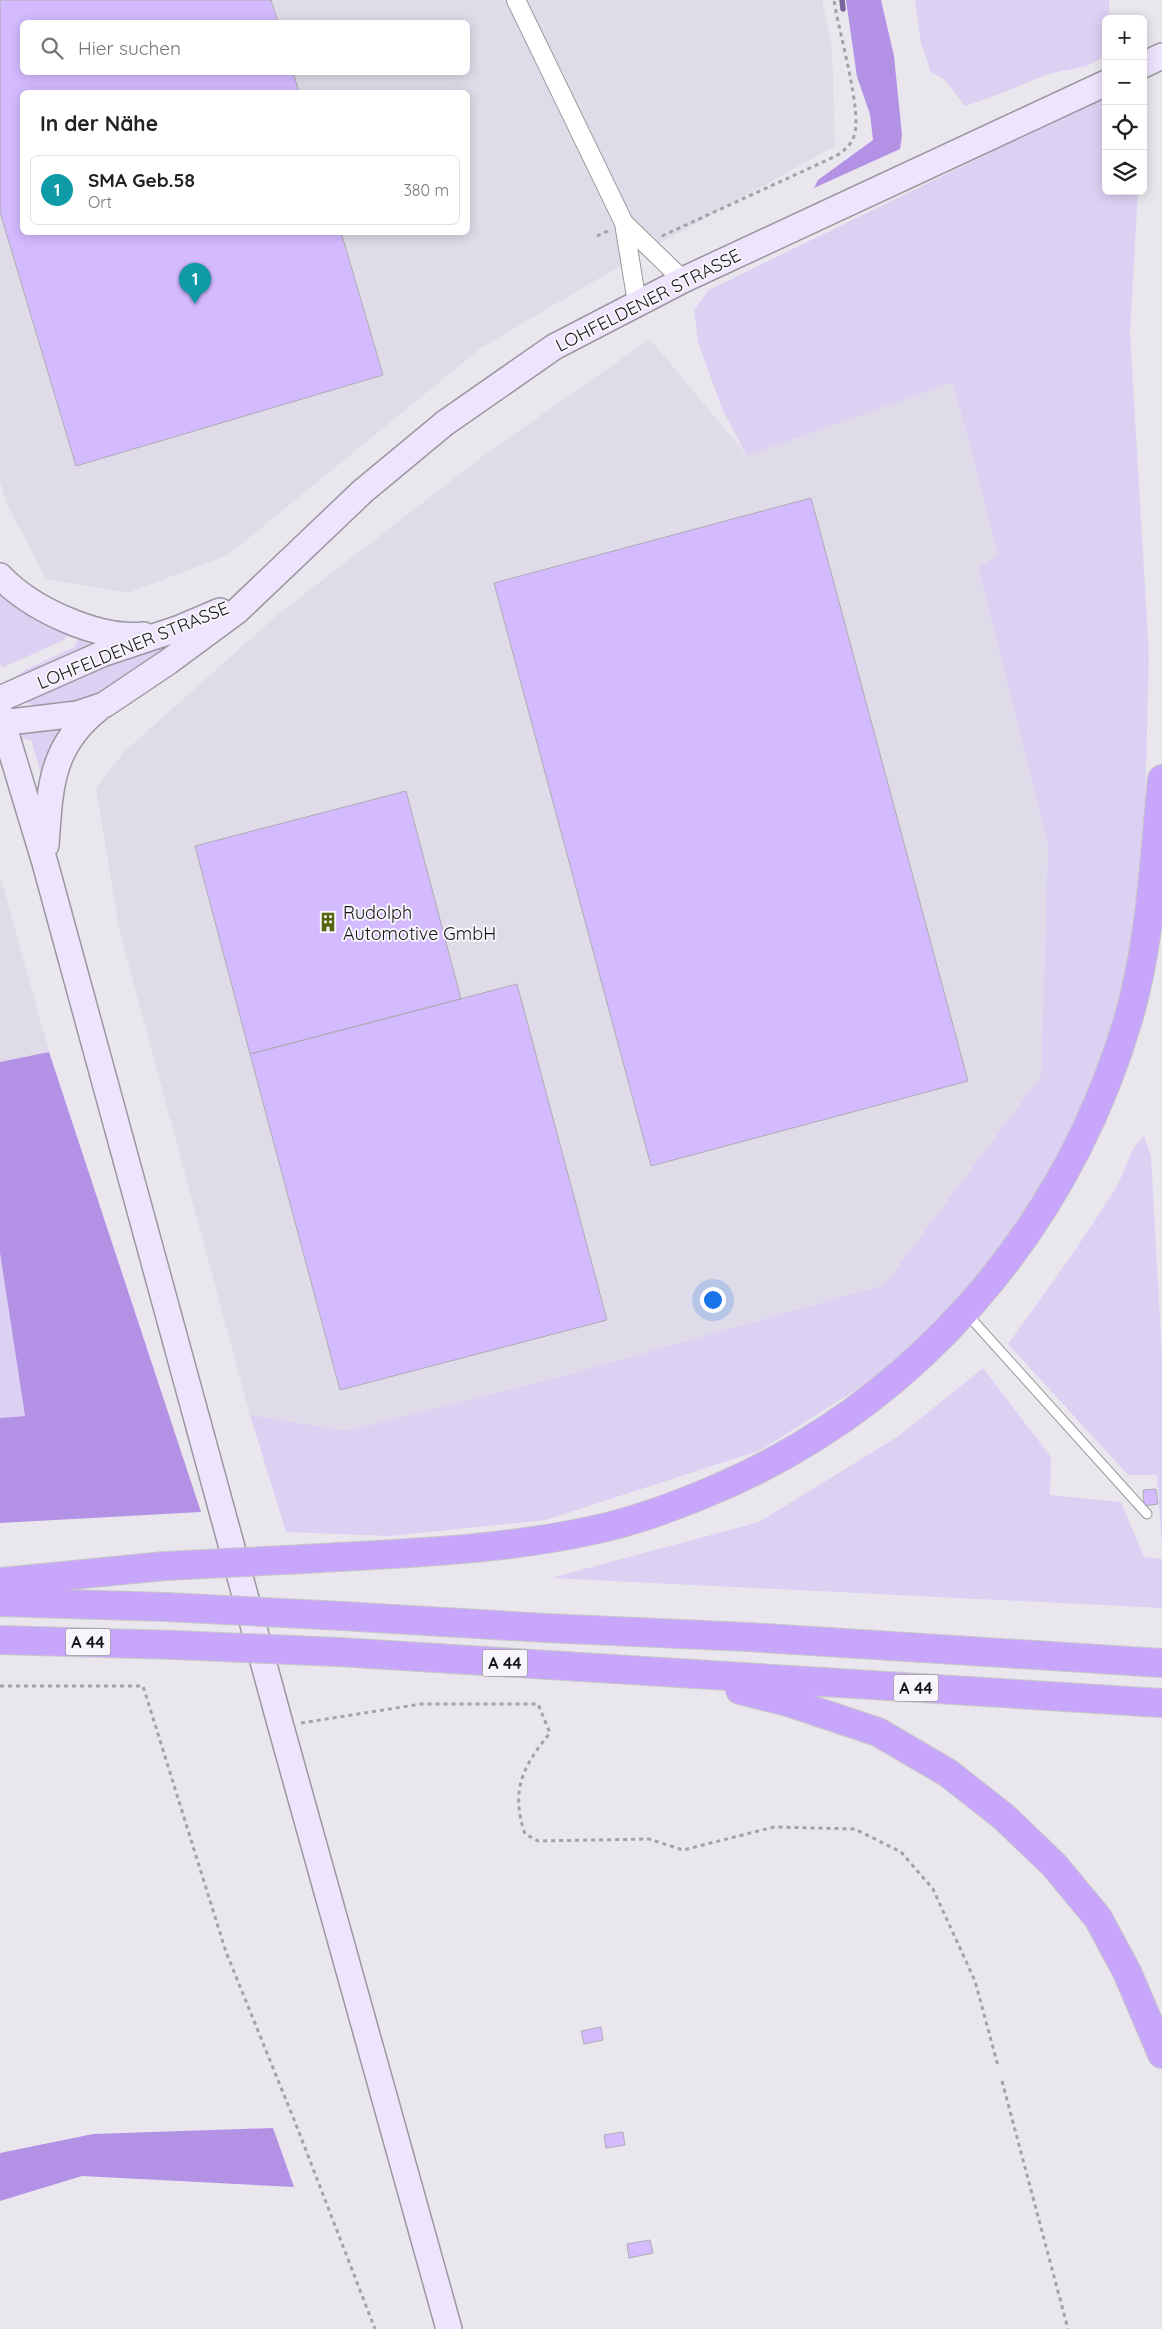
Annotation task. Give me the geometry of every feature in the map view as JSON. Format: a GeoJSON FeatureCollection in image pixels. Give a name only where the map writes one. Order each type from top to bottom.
{"type":"FeatureCollection","features":[{"type":"Feature","properties":{"kind":"highway"},"geometry":{"type":"LineString","coordinates":[[0,1582],[165,1566],[463,1549],[533,1542],[602,1529],[669,1508],[733,1482],[795,1450],[854,1411],[908,1368],[965,1312],[1004,1266],[1044,1209],[1078,1148],[1107,1084],[1129,1018],[1144,950],[1162,779]]}},
{"type":"Feature","properties":{"kind":"highway"},"geometry":{"type":"LineString","coordinates":[[0,1602],[166,1607],[748,1637],[1162,1663]]}},
{"type":"Feature","properties":{"kind":"highway","name":"A 44"},"geometry":{"type":"LineString","coordinates":[[0,1640],[339,1652],[1162,1703]]}},
{"type":"Feature","properties":{"kind":"highway"},"geometry":{"type":"LineString","coordinates":[[670,1674],[791,1702],[878,1732],[948,1773],[1004,1818],[1054,1865],[1098,1918],[1127,1972],[1162,2054]]}},
{"type":"Feature","properties":{"kind":"main road"},"geometry":{"type":"LineString","coordinates":[[1147,63],[1162,56]]}},
{"type":"Feature","properties":{"kind":"main road","name":"LOHFELDENER STRASSE"},"geometry":{"type":"LineString","coordinates":[[1,715],[77,714],[104,704],[168,662],[238,611],[363,491],[445,423],[554,347],[683,280],[1095,88]]}},
{"type":"Feature","properties":{"kind":"main road"},"geometry":{"type":"LineString","coordinates":[[0,576],[9,585],[41,608],[79,625],[134,636],[159,634]]}},
{"type":"Feature","properties":{"kind":"main road","name":"LOHFELDENER STRASSE"},"geometry":{"type":"LineString","coordinates":[[1,715],[102,654],[205,618],[263,586]]}},
{"type":"Feature","properties":{"kind":"main road"},"geometry":{"type":"LineString","coordinates":[[45,863],[53,775],[61,752],[76,729],[104,704]]}},
{"type":"Feature","properties":{"kind":"main road"},"geometry":{"type":"LineString","coordinates":[[1,715],[45,863],[281,1727],[449,2329]]}},
{"type":"Feature","properties":{"kind":"street"},"geometry":{"type":"LineString","coordinates":[[516,0],[624,223],[637,303]]}},
{"type":"Feature","properties":{"kind":"street"},"geometry":{"type":"LineString","coordinates":[[624,223],[683,280]]}},
{"type":"Feature","properties":{"kind":"lane"},"geometry":{"type":"LineString","coordinates":[[965,1312],[1147,1514]]}},
{"type":"Feature","properties":{"kind":"path"},"geometry":{"type":"LineString","coordinates":[[646,246],[696,218],[836,156],[850,145],[856,130],[854,102],[834,0]]}},
{"type":"Feature","properties":{"kind":"path"},"geometry":{"type":"LineString","coordinates":[[0,1686],[143,1686],[226,1952],[376,2329]]}},
{"type":"Feature","properties":{"kind":"path"},"geometry":{"type":"LineString","coordinates":[[281,1727],[329,1716],[421,1704],[538,1704],[550,1733],[530,1758],[518,1792],[520,1820],[525,1834],[538,1841],[649,1838],[683,1850],[774,1827],[855,1829],[901,1852],[933,1889],[975,1981],[998,2066]]}},
{"type":"Feature","properties":{"kind":"path"},"geometry":{"type":"LineString","coordinates":[[1002,2081],[1068,2329]]}},
{"type":"Feature","properties":{"kind":"shaded area"},"geometry":{"type":"Polygon","coordinates":[[[0,0],[822,0],[832,49],[835,146],[630,260],[481,348],[228,555],[128,593],[46,579],[7,504],[0,482],[0,0]]]}},
{"type":"Feature","properties":{"kind":"shaded area"},"geometry":{"type":"Polygon","coordinates":[[[846,0],[881,0],[894,56],[902,135],[900,149],[814,188],[818,180],[873,140],[870,114],[857,77],[846,0]]]}},
{"type":"Feature","properties":{"kind":"shaded area"},"geometry":{"type":"Polygon","coordinates":[[[915,0],[1109,0],[1109,15],[1102,15],[1102,58],[1087,66],[1048,74],[965,106],[944,79],[931,72],[921,43],[915,0]]]}},
{"type":"Feature","properties":{"kind":"shaded area"},"geometry":{"type":"Polygon","coordinates":[[[1102,98],[1102,195],[1138,195],[1130,333],[1149,655],[1143,891],[1110,1048],[1072,1142],[984,1281],[884,1372],[761,1450],[546,1520],[390,1536],[286,1532],[250,1415],[347,1431],[541,1382],[884,1285],[1041,1076],[1048,846],[978,568],[998,555],[953,382],[747,456],[723,411],[698,342],[694,310],[709,290],[1102,98]]]}},
{"type":"Feature","properties":{"kind":"shaded area"},"geometry":{"type":"Polygon","coordinates":[[[650,339],[747,456],[953,381],[998,556],[978,568],[1048,846],[1041,1076],[884,1285],[541,1382],[347,1431],[250,1415],[119,929],[96,788],[124,752],[276,616],[487,453],[650,339]]]}},
{"type":"Feature","properties":{"kind":"shaded area"},"geometry":{"type":"Polygon","coordinates":[[[0,586],[70,632],[64,640],[2,668],[0,661],[0,586]]]}},
{"type":"Feature","properties":{"kind":"shaded area"},"geometry":{"type":"Polygon","coordinates":[[[80,636],[98,642],[12,683],[9,681],[23,671],[74,647],[80,636]]]}},
{"type":"Feature","properties":{"kind":"shaded area"},"geometry":{"type":"Polygon","coordinates":[[[170,643],[174,645],[126,679],[82,703],[35,706],[25,702],[121,659],[170,643]]]}},
{"type":"Feature","properties":{"kind":"shaded area"},"geometry":{"type":"Polygon","coordinates":[[[61,728],[62,730],[52,746],[41,774],[31,740],[22,739],[21,731],[61,728]]]}},
{"type":"Feature","properties":{"kind":"shaded area"},"geometry":{"type":"Polygon","coordinates":[[[0,875],[49,1052],[0,1062],[0,875]]]}},
{"type":"Feature","properties":{"kind":"shaded area"},"geometry":{"type":"Polygon","coordinates":[[[49,1052],[201,1512],[0,1523],[0,1418],[25,1416],[0,1253],[0,1062],[49,1052]]]}},
{"type":"Feature","properties":{"kind":"shaded area"},"geometry":{"type":"Polygon","coordinates":[[[1144,1136],[1151,1156],[1162,1356],[1162,1549],[1157,1475],[1128,1475],[1008,1344],[1102,1209],[1119,1182],[1134,1148],[1144,1136]]]}},
{"type":"Feature","properties":{"kind":"shaded area"},"geometry":{"type":"Polygon","coordinates":[[[0,1253],[25,1416],[0,1418],[0,1253]]]}},
{"type":"Feature","properties":{"kind":"shaded area"},"geometry":{"type":"Polygon","coordinates":[[[983,1368],[1051,1457],[1050,1495],[1121,1502],[1144,1557],[1162,1559],[1162,1608],[551,1578],[759,1522],[897,1437],[983,1368]]]}},
{"type":"Feature","properties":{"kind":"shaded area"},"geometry":{"type":"Polygon","coordinates":[[[273,2128],[294,2187],[82,2176],[0,2201],[0,2153],[93,2134],[273,2128]]]}},
{"type":"Feature","properties":{"kind":"building"},"geometry":{"type":"Polygon","coordinates":[[[0,0],[271,0],[277,20],[20,20],[20,75],[294,75],[298,90],[20,90],[20,235],[342,235],[383,375],[76,466],[0,212],[0,0]]]}},
{"type":"Feature","properties":{"kind":"building"},"geometry":{"type":"Polygon","coordinates":[[[811,498],[968,1081],[651,1166],[494,583],[811,498]]]}},
{"type":"Feature","properties":{"kind":"building","name":"Rudolph Automotive GmbH"},"geometry":{"type":"Polygon","coordinates":[[[406,791],[461,999],[250,1054],[195,846],[406,791]]]}},
{"type":"Feature","properties":{"kind":"building"},"geometry":{"type":"Polygon","coordinates":[[[517,984],[607,1320],[340,1390],[250,1054],[517,984]]]}},
{"type":"Feature","properties":{"kind":"building"},"geometry":{"type":"Polygon","coordinates":[[[1156,1489],[1158,1504],[1144,1506],[1143,1490],[1156,1489]]]}},
{"type":"Feature","properties":{"kind":"building"},"geometry":{"type":"Polygon","coordinates":[[[601,2027],[603,2040],[584,2044],[581,2031],[601,2027]]]}},
{"type":"Feature","properties":{"kind":"building"},"geometry":{"type":"Polygon","coordinates":[[[623,2132],[625,2145],[606,2148],[604,2135],[623,2132]]]}},
{"type":"Feature","properties":{"kind":"building"},"geometry":{"type":"Polygon","coordinates":[[[650,2240],[653,2253],[629,2258],[627,2244],[650,2240]]]}},
{"type":"Feature","properties":{"kind":"waterway"},"geometry":{"type":"LineString","coordinates":[[842,0],[843,9]]}},
{"type":"Feature","properties":{"kind":"place","name":"SMA Geb.58"},"geometry":{"type":"Point","coordinates":[195,304]}},
{"type":"Feature","properties":{"kind":"place","name":"Rudolph Automotive GmbH"},"geometry":{"type":"Point","coordinates":[328,922]}}]}
